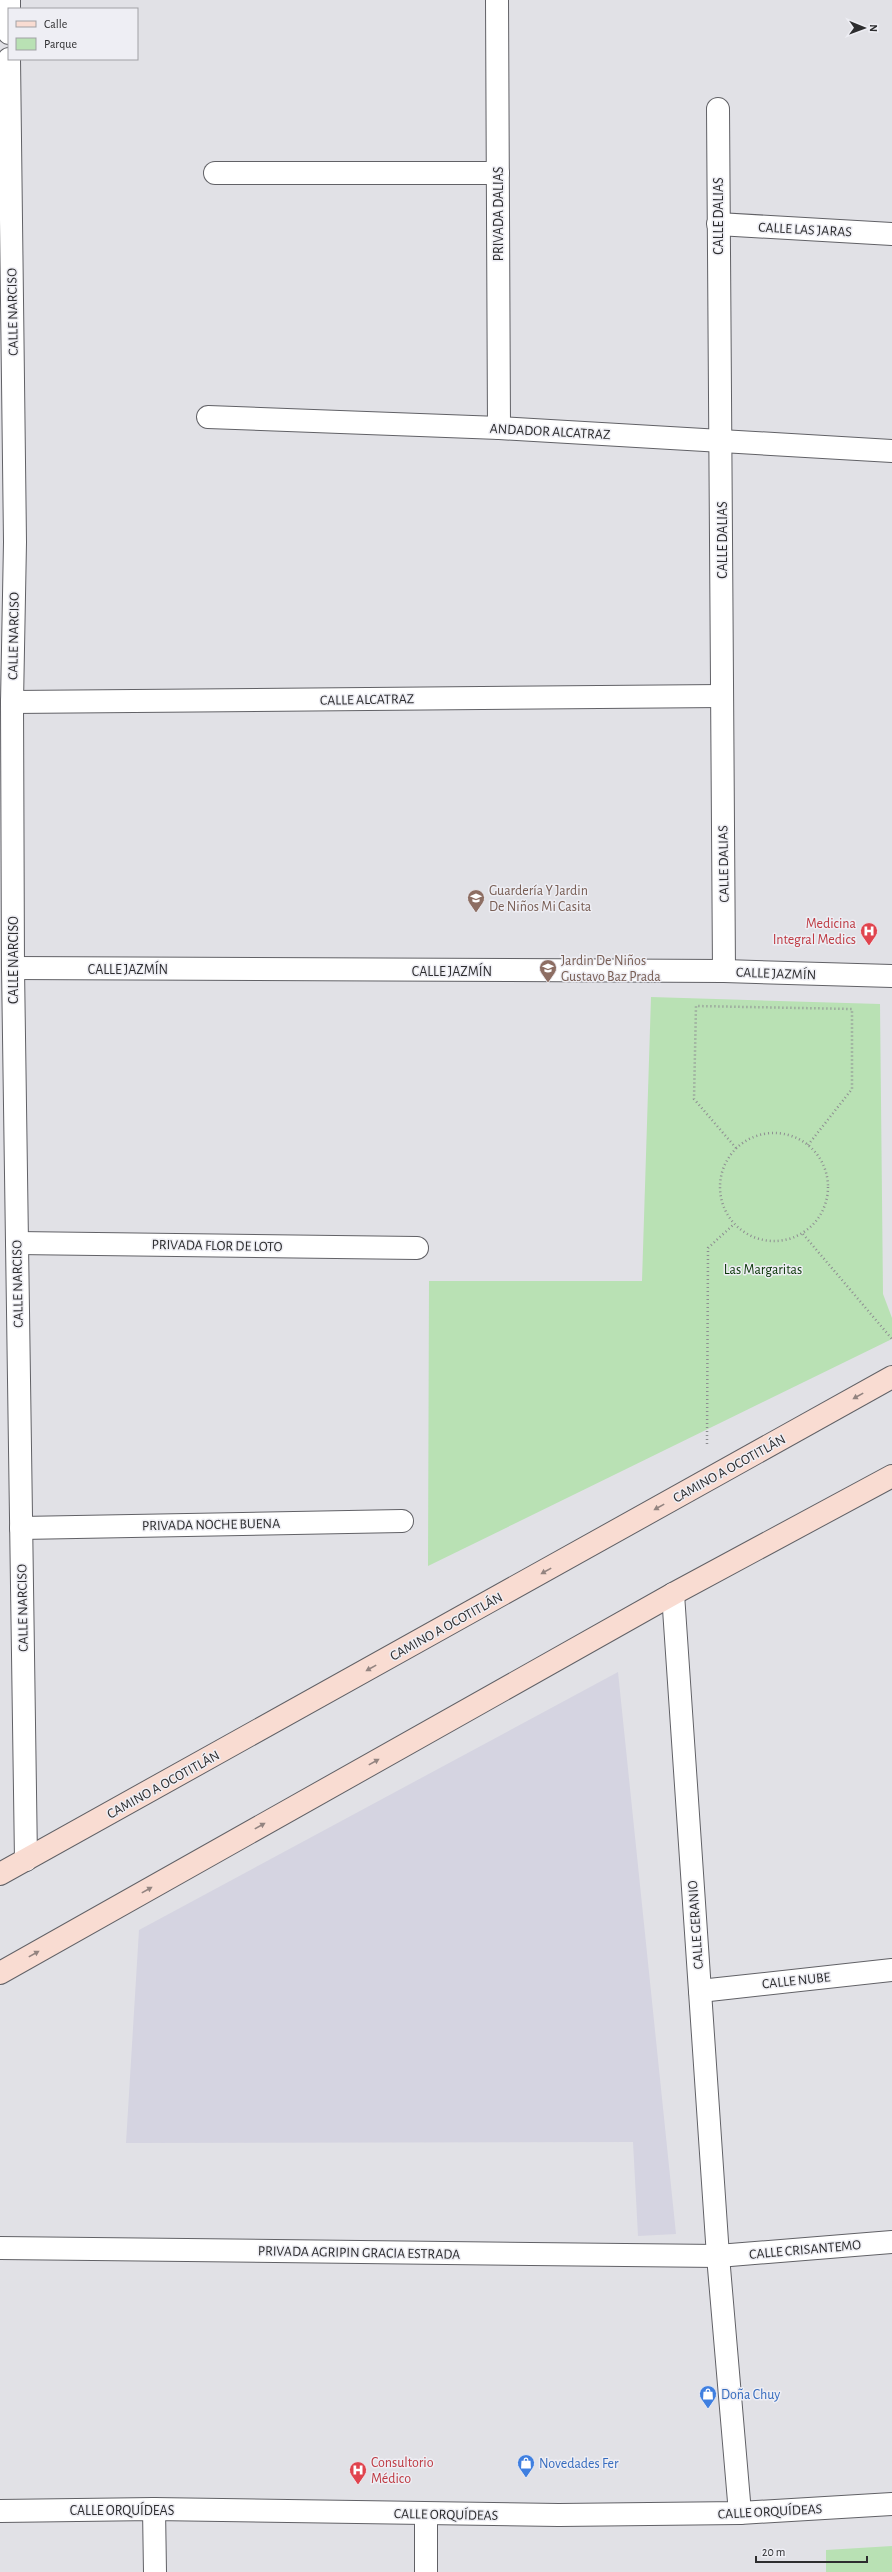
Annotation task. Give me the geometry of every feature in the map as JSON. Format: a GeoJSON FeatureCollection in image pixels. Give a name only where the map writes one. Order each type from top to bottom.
{"type":"FeatureCollection","features":[{"type":"Feature","properties":{"kind":"main road","name":"CAMINO A OCOTITLÁN"},"geometry":{"type":"LineString","coordinates":[[0,1874],[892,1377]]}},
{"type":"Feature","properties":{"kind":"main road"},"geometry":{"type":"LineString","coordinates":[[0,1973],[673,1594],[892,1476]]}},
{"type":"Feature","properties":{"kind":"street","name":"PRIVADA DALIAS"},"geometry":{"type":"LineString","coordinates":[[497,0],[499,428]]}},
{"type":"Feature","properties":{"kind":"street","name":"CALLE NARCISO"},"geometry":{"type":"LineString","coordinates":[[9,60],[15,542],[12,702],[13,968],[26,1860]]}},
{"type":"Feature","properties":{"kind":"street","name":"CALLE DALIAS"},"geometry":{"type":"LineString","coordinates":[[718,110],[718,224],[722,441],[724,971]]}},
{"type":"Feature","properties":{"kind":"street"},"geometry":{"type":"LineString","coordinates":[[215,173],[498,173]]}},
{"type":"Feature","properties":{"kind":"street","name":"CALLE LAS JARAS"},"geometry":{"type":"LineString","coordinates":[[718,224],[892,234]]}},
{"type":"Feature","properties":{"kind":"street","name":"ANDADOR ALCATRAZ"},"geometry":{"type":"LineString","coordinates":[[208,417],[499,428],[892,451]]}},
{"type":"Feature","properties":{"kind":"street","name":"CALLE ALCATRAZ"},"geometry":{"type":"LineString","coordinates":[[12,702],[722,696]]}},
{"type":"Feature","properties":{"kind":"street","name":"CALLE JAZMÍN"},"geometry":{"type":"LineString","coordinates":[[13,968],[724,971],[892,976]]}},
{"type":"Feature","properties":{"kind":"street","name":"PRIVADA FLOR DE LOTO"},"geometry":{"type":"LineString","coordinates":[[17,1243],[417,1248]]}},
{"type":"Feature","properties":{"kind":"street","name":"PRIVADA NOCHE BUENA"},"geometry":{"type":"LineString","coordinates":[[21,1528],[402,1521]]}},
{"type":"Feature","properties":{"kind":"street","name":"CALLE GERANIO"},"geometry":{"type":"LineString","coordinates":[[673,1594],[718,2256],[740,2513]]}},
{"type":"Feature","properties":{"kind":"street","name":"CALLE NUBE"},"geometry":{"type":"LineString","coordinates":[[700,1991],[892,1970]]}},
{"type":"Feature","properties":{"kind":"street","name":"CALLE CRISANTEMO"},"geometry":{"type":"LineString","coordinates":[[718,2256],[892,2242]]}},
{"type":"Feature","properties":{"kind":"street","name":"PRIVADA AGRIPIN GRACIA ESTRADA"},"geometry":{"type":"LineString","coordinates":[[0,2248],[718,2256]]}},
{"type":"Feature","properties":{"kind":"street","name":"CALLE ORQUÍDEAS"},"geometry":{"type":"LineString","coordinates":[[0,2511],[154,2509],[426,2514],[740,2513],[892,2504]]}},
{"type":"Feature","properties":{"kind":"street"},"geometry":{"type":"LineString","coordinates":[[154,2509],[156,2572]]}},
{"type":"Feature","properties":{"kind":"street"},"geometry":{"type":"LineString","coordinates":[[426,2514],[426,2572]]}},
{"type":"Feature","properties":{"kind":"path"},"geometry":{"type":"LineString","coordinates":[[736,1148],[694,1099],[696,1006],[852,1008],[852,1089],[808,1145]]}},
{"type":"Feature","properties":{"kind":"path"},"geometry":{"type":"LineString","coordinates":[[771,1133],[791,1135],[808,1145],[822,1162],[828,1183],[825,1205],[814,1224],[803,1234],[776,1242],[754,1239],[733,1225],[724,1210],[719,1188],[724,1166],[736,1148],[752,1137],[771,1133]]}},
{"type":"Feature","properties":{"kind":"path"},"geometry":{"type":"LineString","coordinates":[[707,1481],[708,1248],[733,1225]]}},
{"type":"Feature","properties":{"kind":"path"},"geometry":{"type":"LineString","coordinates":[[803,1234],[892,1339]]}},
{"type":"Feature","properties":{"kind":"shaded area"},"geometry":{"type":"Polygon","coordinates":[[[618,1672],[676,2234],[638,2236],[633,2142],[126,2143],[139,1930],[618,1672]]]}},
{"type":"Feature","properties":{"kind":"green space","name":"Las Margaritas"},"geometry":{"type":"Polygon","coordinates":[[[651,997],[880,1004],[883,1294],[892,1318],[892,1339],[428,1566],[429,1281],[642,1281],[651,997]]]}},
{"type":"Feature","properties":{"kind":"green space"},"geometry":{"type":"Polygon","coordinates":[[[892,2546],[892,2572],[826,2572],[826,2550],[892,2546]]]}},
{"type":"Feature","properties":{"kind":"place","name":"Guardería Y Jardin De Niños Mi Casita"},"geometry":{"type":"Point","coordinates":[476,913]}},
{"type":"Feature","properties":{"kind":"place","name":"Medicina Integral Medics"},"geometry":{"type":"Point","coordinates":[869,946]}},
{"type":"Feature","properties":{"kind":"place","name":"Jardin De Niños Gustavo Baz Prada"},"geometry":{"type":"Point","coordinates":[548,983]}},
{"type":"Feature","properties":{"kind":"place","name":"Doña Chuy"},"geometry":{"type":"Point","coordinates":[708,2409]}},
{"type":"Feature","properties":{"kind":"place","name":"Novedades Fer"},"geometry":{"type":"Point","coordinates":[526,2478]}},
{"type":"Feature","properties":{"kind":"place","name":"Consultorio Médico"},"geometry":{"type":"Point","coordinates":[358,2485]}}]}
